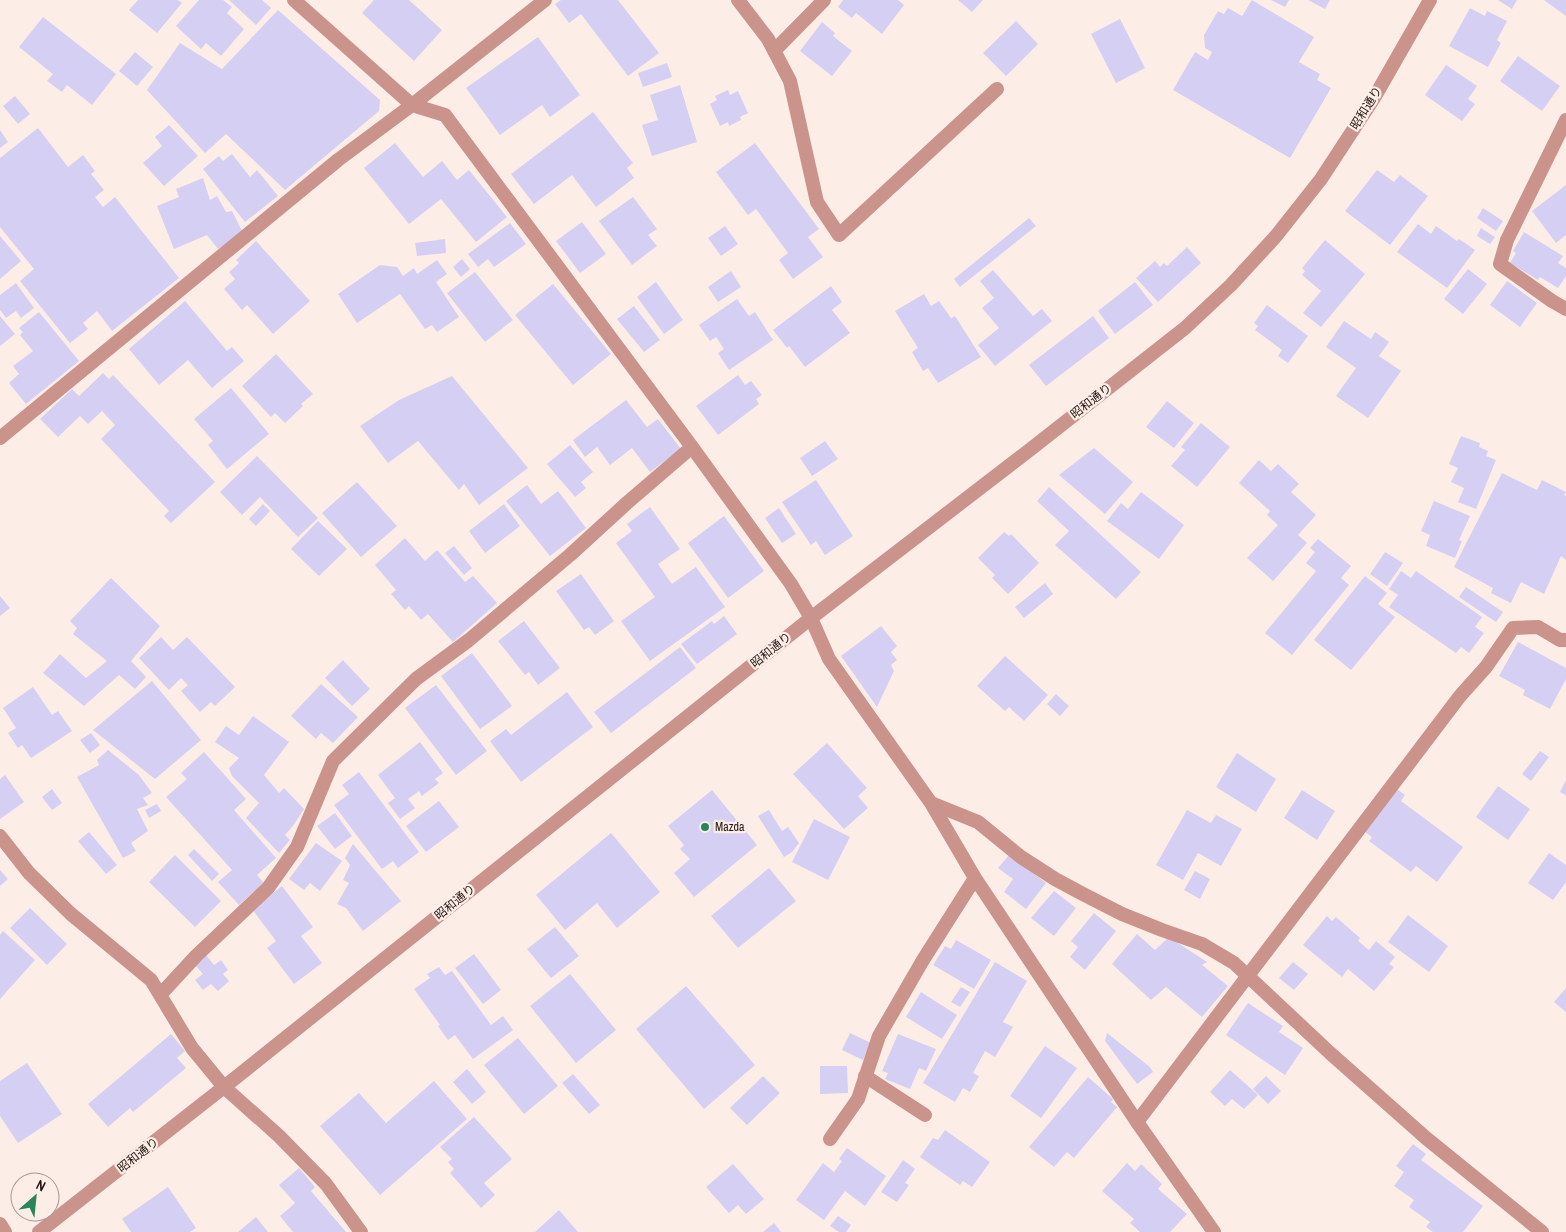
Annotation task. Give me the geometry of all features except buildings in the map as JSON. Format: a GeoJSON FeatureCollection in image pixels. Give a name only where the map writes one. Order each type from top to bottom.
{"type":"FeatureCollection","features":[{"type":"Feature","properties":{"kind":"street"},"geometry":{"type":"LineString","coordinates":[[294,0],[412,104],[445,115],[692,447],[791,584],[811,618],[829,659],[931,803],[975,878],[1137,1122],[1214,1232]]}},
{"type":"Feature","properties":{"kind":"street"},"geometry":{"type":"LineString","coordinates":[[0,438],[338,160],[545,0]]}},
{"type":"Feature","properties":{"kind":"street"},"geometry":{"type":"LineString","coordinates":[[738,0],[768,40],[790,81],[817,202],[839,235],[997,89]]}},
{"type":"Feature","properties":{"kind":"street"},"geometry":{"type":"LineString","coordinates":[[774,51],[824,0]]}},
{"type":"Feature","properties":{"kind":"street","name":"昭和通り"},"geometry":{"type":"LineString","coordinates":[[39,1232],[224,1088],[811,618],[1178,334],[1231,285],[1276,236],[1321,179],[1374,98],[1430,0]]}},
{"type":"Feature","properties":{"kind":"street"},"geometry":{"type":"LineString","coordinates":[[1566,120],[1507,240],[1500,264],[1566,309]]}},
{"type":"Feature","properties":{"kind":"street"},"geometry":{"type":"LineString","coordinates":[[160,995],[196,956],[268,888],[297,847],[333,761],[416,679],[469,640],[570,555],[692,447]]}},
{"type":"Feature","properties":{"kind":"street"},"geometry":{"type":"LineString","coordinates":[[1137,1122],[1460,696],[1486,667],[1513,628],[1538,627],[1560,640],[1566,640]]}},
{"type":"Feature","properties":{"kind":"street"},"geometry":{"type":"LineString","coordinates":[[931,803],[978,822],[1021,857],[1055,879],[1122,914],[1202,944],[1234,962],[1330,1053],[1426,1138],[1542,1232]]}},
{"type":"Feature","properties":{"kind":"street"},"geometry":{"type":"LineString","coordinates":[[0,836],[36,880],[70,914],[151,980],[192,1048],[224,1088],[279,1136],[326,1184],[361,1232]]}},
{"type":"Feature","properties":{"kind":"street"},"geometry":{"type":"LineString","coordinates":[[830,1139],[858,1099],[878,1036],[975,878]]}},
{"type":"Feature","properties":{"kind":"street"},"geometry":{"type":"LineString","coordinates":[[866,1076],[925,1115]]}},
{"type":"Feature","properties":{"kind":"street"},"geometry":{"type":"LineString","coordinates":[[0,1224],[6,1232]]}},
{"type":"Feature","properties":{"kind":"place","name":"Mazda"},"geometry":{"type":"Point","coordinates":[705,827]}}]}
